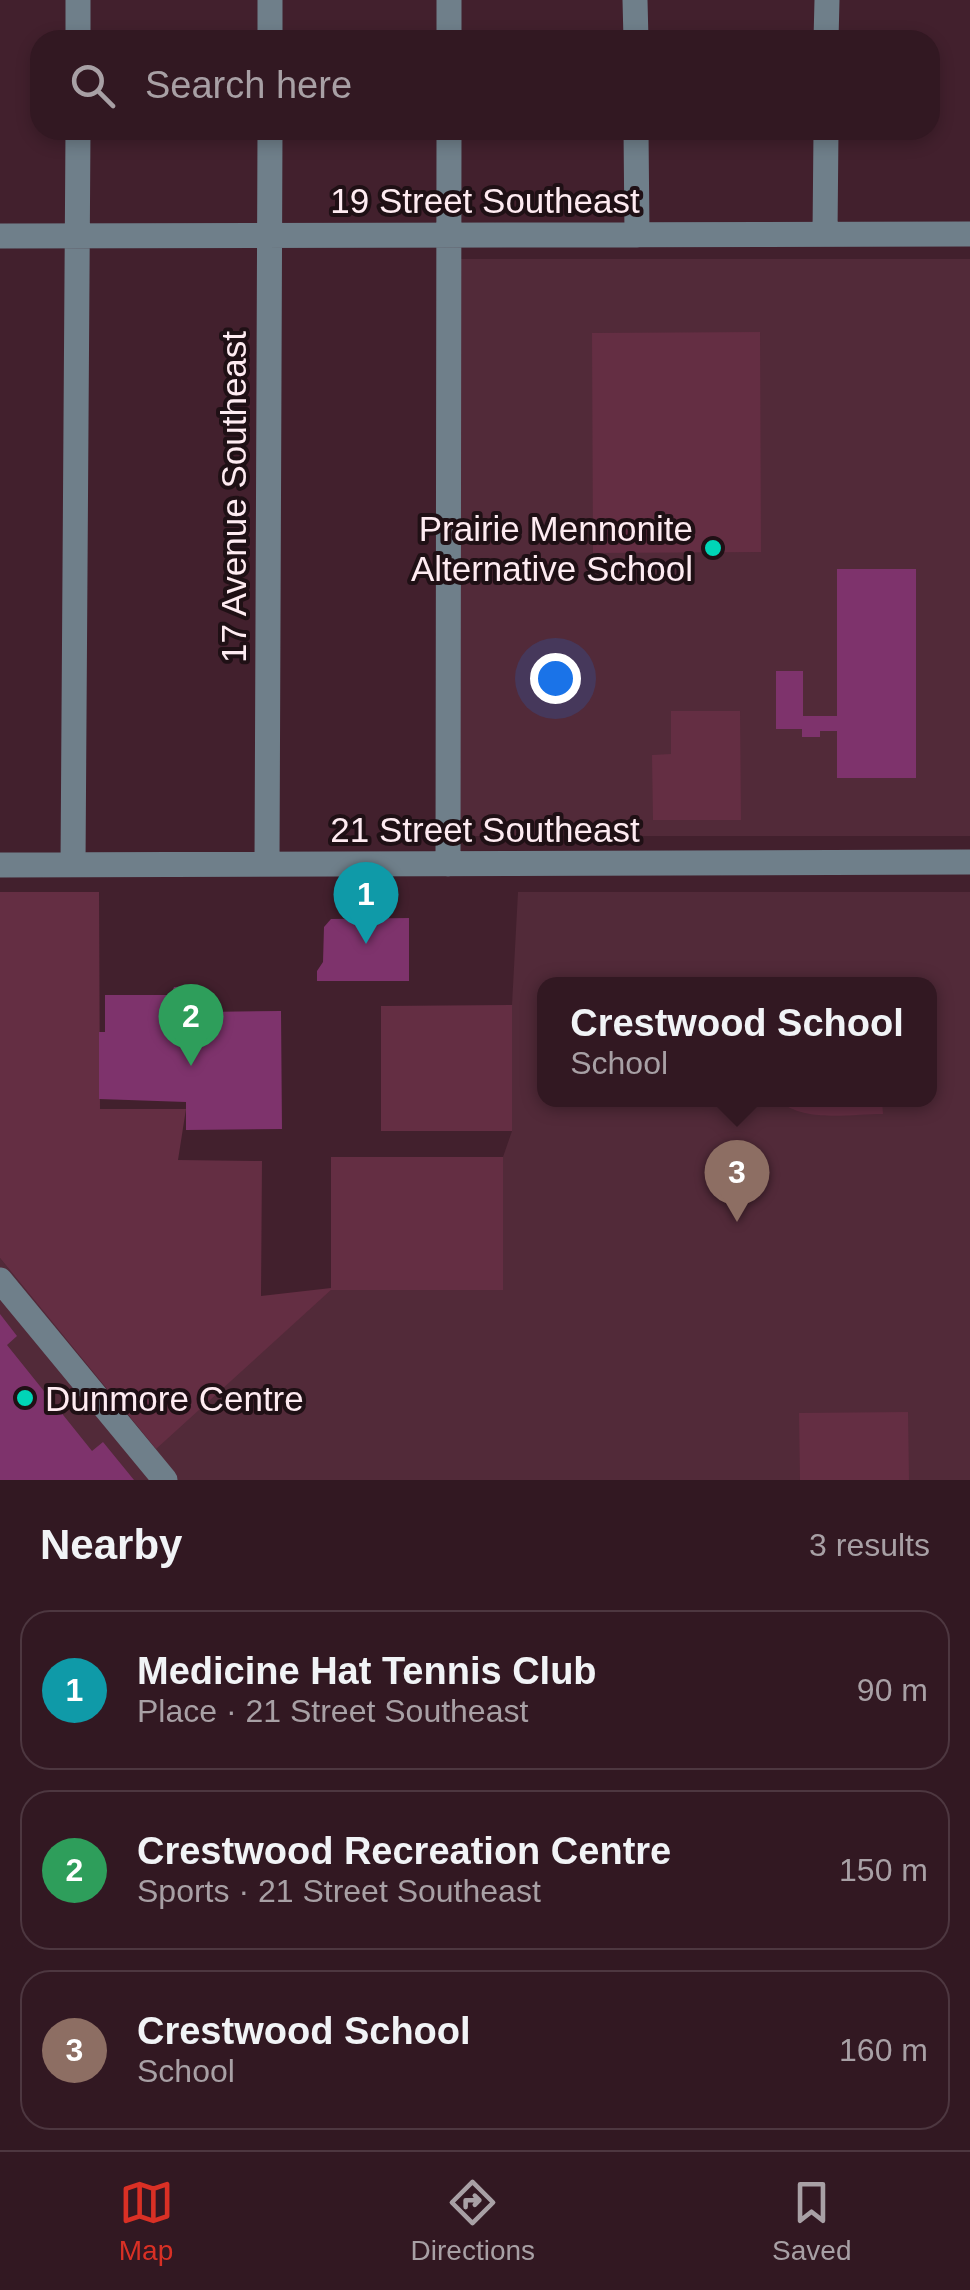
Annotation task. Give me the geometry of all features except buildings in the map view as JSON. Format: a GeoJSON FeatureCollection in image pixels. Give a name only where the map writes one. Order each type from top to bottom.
{"type":"FeatureCollection","features":[{"type":"Feature","properties":{"kind":"street"},"geometry":{"type":"LineString","coordinates":[[78,0],[78,30]]}},
{"type":"Feature","properties":{"kind":"street"},"geometry":{"type":"LineString","coordinates":[[270,0],[270,30]]}},
{"type":"Feature","properties":{"kind":"street"},"geometry":{"type":"LineString","coordinates":[[449,0],[449,30]]}},
{"type":"Feature","properties":{"kind":"street"},"geometry":{"type":"LineString","coordinates":[[635,0],[636,30]]}},
{"type":"Feature","properties":{"kind":"street"},"geometry":{"type":"LineString","coordinates":[[826,30],[827,0]]}},
{"type":"Feature","properties":{"kind":"street"},"geometry":{"type":"LineString","coordinates":[[73,864],[78,140]]}},
{"type":"Feature","properties":{"kind":"street","name":"17 Avenue Southeast"},"geometry":{"type":"LineString","coordinates":[[267,864],[270,140]]}},
{"type":"Feature","properties":{"kind":"street"},"geometry":{"type":"LineString","coordinates":[[448,864],[449,140]]}},
{"type":"Feature","properties":{"kind":"street"},"geometry":{"type":"LineString","coordinates":[[636,140],[637,235]]}},
{"type":"Feature","properties":{"kind":"street"},"geometry":{"type":"LineString","coordinates":[[825,234],[826,140]]}},
{"type":"Feature","properties":{"kind":"street","name":"19 Street Southeast"},"geometry":{"type":"LineString","coordinates":[[0,236],[970,234]]}},
{"type":"Feature","properties":{"kind":"street","name":"21 Street Southeast"},"geometry":{"type":"LineString","coordinates":[[0,865],[970,862]]}},
{"type":"Feature","properties":{"kind":"street"},"geometry":{"type":"LineString","coordinates":[[0,1280],[165,1480]]}},
{"type":"Feature","properties":{"kind":"shaded area","name":"Prairie Mennonite Alternative School"},"geometry":{"type":"Polygon","coordinates":[[[457,259],[970,259],[970,836],[456,836],[457,259]]]}},
{"type":"Feature","properties":{"kind":"shaded area"},"geometry":{"type":"Polygon","coordinates":[[[760,332],[761,552],[593,553],[592,333],[760,332]]]}},
{"type":"Feature","properties":{"kind":"shaded area"},"geometry":{"type":"Polygon","coordinates":[[[671,711],[740,711],[741,820],[653,820],[652,755],[671,754],[671,711]]]}},
{"type":"Feature","properties":{"kind":"shaded area"},"geometry":{"type":"Polygon","coordinates":[[[0,892],[99,892],[100,1109],[186,1109],[178,1160],[262,1161],[261,1296],[331,1288],[331,1157],[503,1157],[503,1290],[331,1290],[156,1449],[0,1258],[0,892]]]}},
{"type":"Feature","properties":{"kind":"shaded area"},"geometry":{"type":"Polygon","coordinates":[[[518,892],[970,892],[970,1480],[0,1480],[0,1258],[155,1448],[334,1287],[503,1290],[503,1157],[512,1131],[512,1005],[518,892]]]}},
{"type":"Feature","properties":{"kind":"shaded area"},"geometry":{"type":"Polygon","coordinates":[[[512,1005],[512,1131],[381,1131],[381,1006],[512,1005]]]}},
{"type":"Feature","properties":{"kind":"shaded area"},"geometry":{"type":"Polygon","coordinates":[[[789,1107],[882,1107],[883,1114],[842,1116],[789,1107]]]}},
{"type":"Feature","properties":{"kind":"shaded area"},"geometry":{"type":"Polygon","coordinates":[[[908,1412],[909,1480],[800,1480],[799,1413],[908,1412]]]}},
{"type":"Feature","properties":{"kind":"place","name":"Prairie Mennonite Alternative School"},"geometry":{"type":"Point","coordinates":[713,548]}},
{"type":"Feature","properties":{"kind":"place","name":"Medicine Hat Tennis Club"},"geometry":{"type":"Point","coordinates":[366,944]}},
{"type":"Feature","properties":{"kind":"place","name":"Crestwood Recreation Centre"},"geometry":{"type":"Point","coordinates":[191,1066]}},
{"type":"Feature","properties":{"kind":"place","name":"Crestwood School"},"geometry":{"type":"Point","coordinates":[737,1222]}},
{"type":"Feature","properties":{"kind":"place","name":"Dunmore Centre"},"geometry":{"type":"Point","coordinates":[25,1398]}}]}
